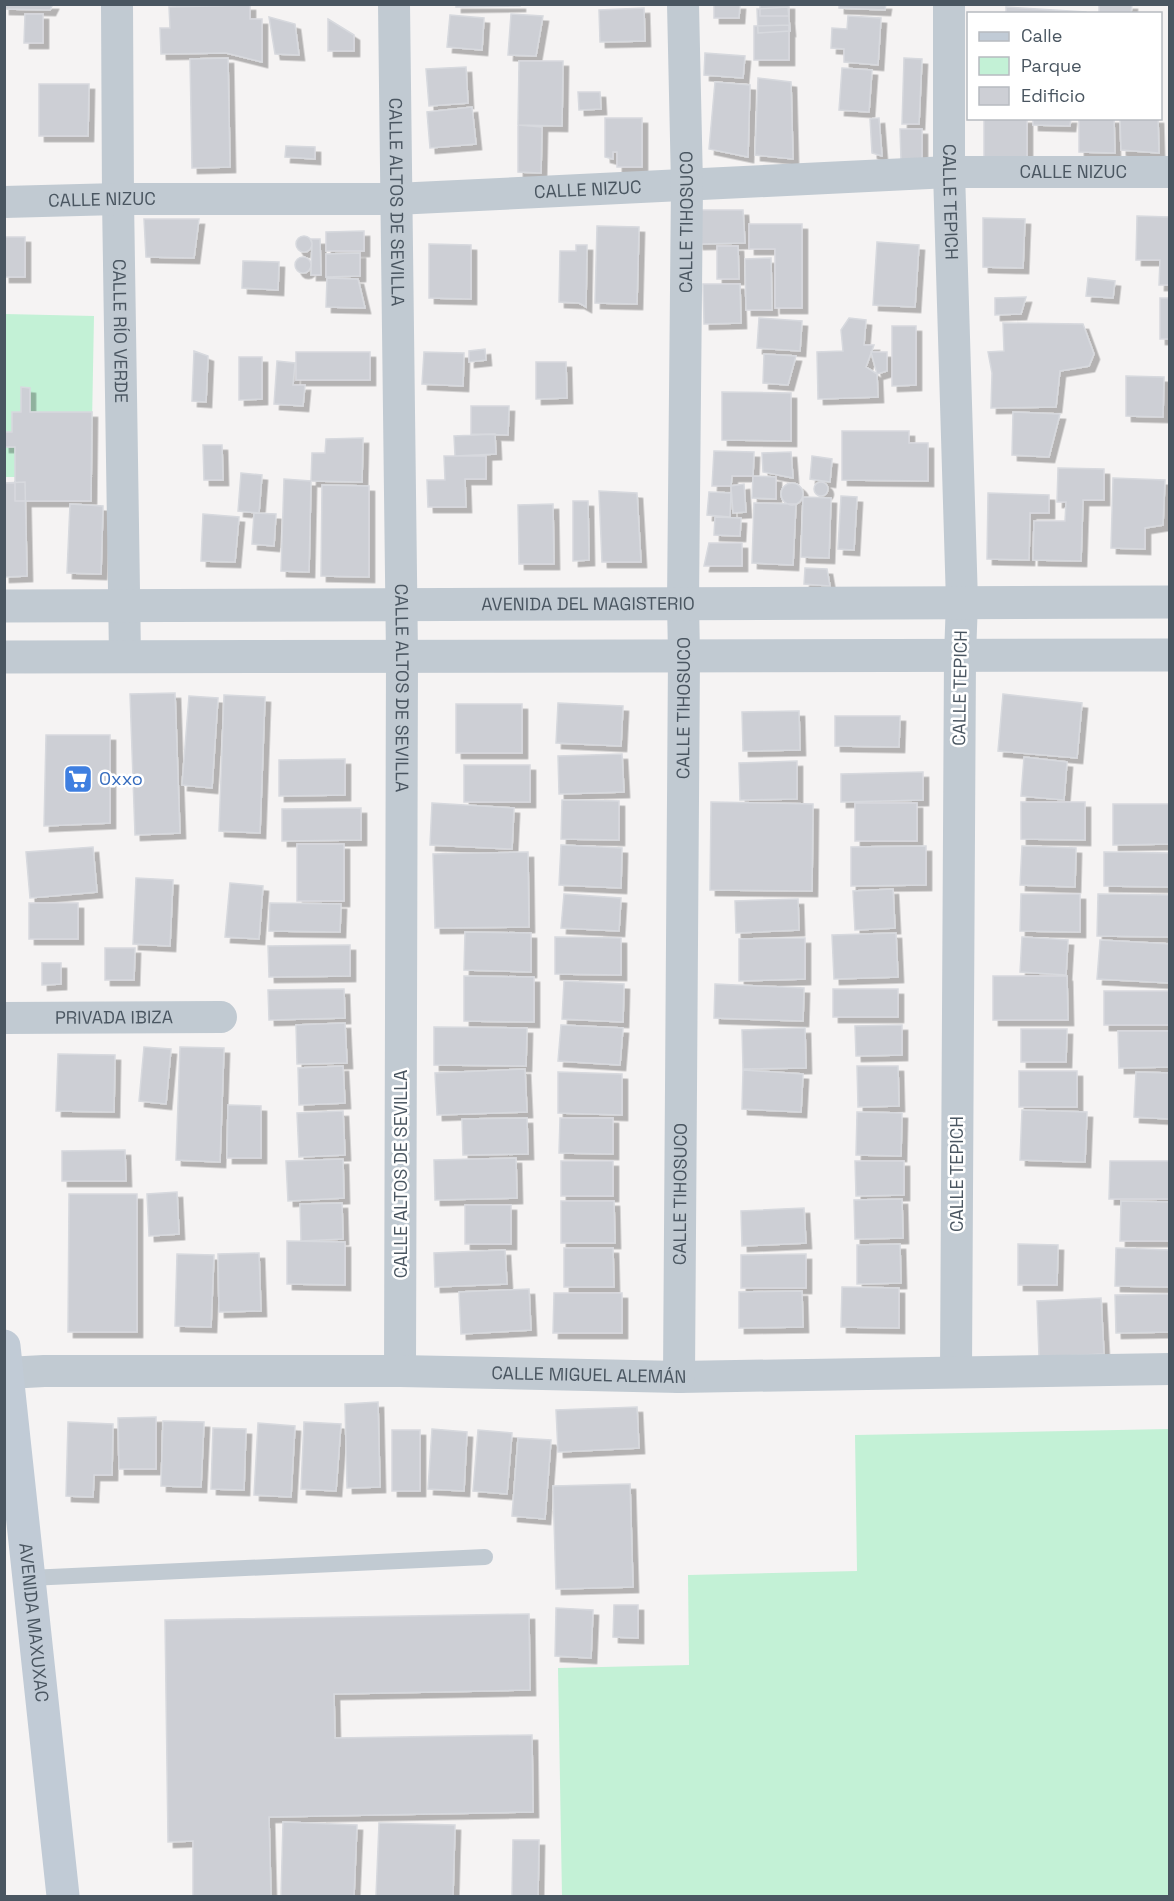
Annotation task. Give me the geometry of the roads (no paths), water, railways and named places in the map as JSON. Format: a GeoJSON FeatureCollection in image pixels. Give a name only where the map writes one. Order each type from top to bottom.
{"type":"FeatureCollection","features":[{"type":"Feature","properties":{"kind":"main road","name":"AVENIDA MAXUXAC"},"geometry":{"type":"LineString","coordinates":[[6,1360],[63,1896]]}},
{"type":"Feature","properties":{"kind":"street","name":"CALLE RÍO VERDE"},"geometry":{"type":"LineString","coordinates":[[117,4],[125,656]]}},
{"type":"Feature","properties":{"kind":"street","name":"CALLE ALTOS DE SEVILLA"},"geometry":{"type":"LineString","coordinates":[[394,4],[402,656],[400,1371]]}},
{"type":"Feature","properties":{"kind":"street","name":"CALLE TIHOSUCO"},"geometry":{"type":"LineString","coordinates":[[679,1377],[687,185],[683,4]]}},
{"type":"Feature","properties":{"kind":"street","name":"CALLE TEPICH"},"geometry":{"type":"LineString","coordinates":[[949,4],[949,172],[962,602],[956,1372]]}},
{"type":"Feature","properties":{"kind":"street","name":"CALLE NIZUC"},"geometry":{"type":"LineString","coordinates":[[4,201],[395,199],[949,172],[1170,172]]}},
{"type":"Feature","properties":{"kind":"street","name":"AVENIDA DEL MAGISTERIO"},"geometry":{"type":"LineString","coordinates":[[4,606],[1170,602]]}},
{"type":"Feature","properties":{"kind":"street"},"geometry":{"type":"LineString","coordinates":[[4,657],[1170,655]]}},
{"type":"Feature","properties":{"kind":"street","name":"PRIVADA IBIZA"},"geometry":{"type":"LineString","coordinates":[[4,1018],[221,1017]]}},
{"type":"Feature","properties":{"kind":"street","name":"CALLE MIGUEL ALEMÁN"},"geometry":{"type":"LineString","coordinates":[[6,1360],[44,1371],[400,1371],[679,1377],[1170,1369]]}},
{"type":"Feature","properties":{"kind":"lane"},"geometry":{"type":"LineString","coordinates":[[29,1578],[485,1557]]}},
{"type":"Feature","properties":{"kind":"place","name":"Oxxo"},"geometry":{"type":"Point","coordinates":[78,779]}}]}
